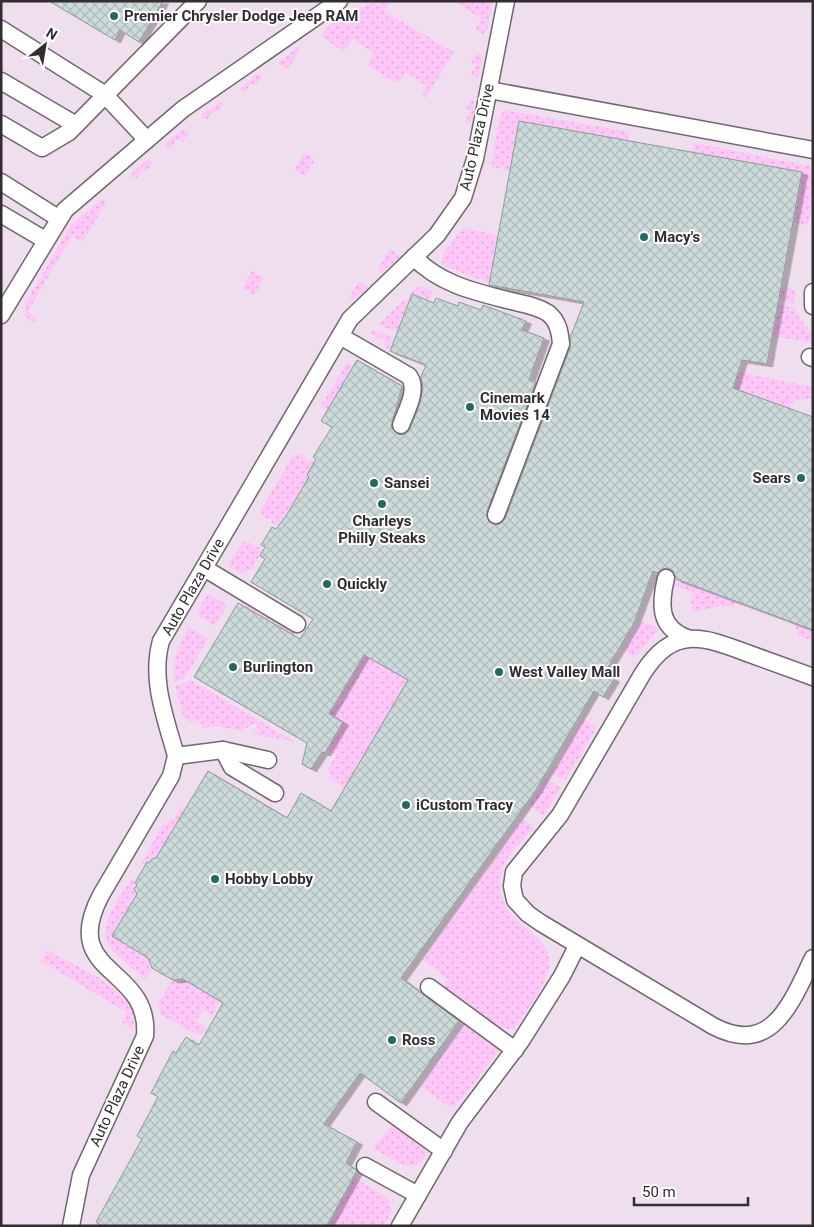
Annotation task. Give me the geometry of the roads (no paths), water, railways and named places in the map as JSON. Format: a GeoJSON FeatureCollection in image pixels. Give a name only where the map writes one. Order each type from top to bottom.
{"type":"FeatureCollection","features":[{"type":"Feature","properties":{"kind":"lane"},"geometry":{"type":"LineString","coordinates":[[1,124],[42,148],[69,132],[104,94],[198,1]]}},
{"type":"Feature","properties":{"kind":"lane"},"geometry":{"type":"LineString","coordinates":[[1,315],[58,218],[65,210],[183,109],[339,1]]}},
{"type":"Feature","properties":{"kind":"lane","name":"Auto Plaza Drive"},"geometry":{"type":"LineString","coordinates":[[71,1226],[81,1176],[142,1046],[146,1027],[142,1006],[134,992],[108,970],[93,950],[89,938],[89,925],[92,914],[102,895],[171,776],[176,756],[157,680],[158,654],[167,631],[355,312],[437,235],[463,198],[475,159],[506,1]]}},
{"type":"Feature","properties":{"kind":"lane"},"geometry":{"type":"LineString","coordinates":[[1,30],[104,94],[146,140]]}},
{"type":"Feature","properties":{"kind":"lane"},"geometry":{"type":"LineString","coordinates":[[1,81],[76,125]]}},
{"type":"Feature","properties":{"kind":"lane"},"geometry":{"type":"LineString","coordinates":[[488,90],[813,150]]}},
{"type":"Feature","properties":{"kind":"lane"},"geometry":{"type":"LineString","coordinates":[[1,182],[58,218]]}},
{"type":"Feature","properties":{"kind":"lane"},"geometry":{"type":"LineString","coordinates":[[1,214],[45,240]]}},
{"type":"Feature","properties":{"kind":"lane"},"geometry":{"type":"LineString","coordinates":[[414,257],[426,270],[439,278],[478,293],[536,307],[549,314],[560,328],[561,344],[496,515]]}},
{"type":"Feature","properties":{"kind":"lane"},"geometry":{"type":"LineString","coordinates":[[813,292],[813,306]]}},
{"type":"Feature","properties":{"kind":"lane"},"geometry":{"type":"LineString","coordinates":[[340,336],[409,376],[412,380],[412,393],[401,425]]}},
{"type":"Feature","properties":{"kind":"lane"},"geometry":{"type":"LineString","coordinates":[[204,568],[297,624]]}},
{"type":"Feature","properties":{"kind":"lane"},"geometry":{"type":"LineString","coordinates":[[666,578],[662,598],[662,613],[676,634],[687,638],[711,640],[813,677]]}},
{"type":"Feature","properties":{"kind":"lane"},"geometry":{"type":"LineString","coordinates":[[687,638],[666,646],[651,661],[560,815],[514,872],[513,894],[520,907],[577,946],[718,1029],[735,1035],[746,1036],[768,1029],[777,1021],[813,958]]}},
{"type":"Feature","properties":{"kind":"lane"},"geometry":{"type":"LineString","coordinates":[[176,756],[223,750],[268,760]]}},
{"type":"Feature","properties":{"kind":"lane"},"geometry":{"type":"LineString","coordinates":[[223,750],[232,767],[275,793]]}},
{"type":"Feature","properties":{"kind":"lane"},"geometry":{"type":"LineString","coordinates":[[400,1226],[469,1109],[515,1050],[562,976],[577,946]]}},
{"type":"Feature","properties":{"kind":"lane"},"geometry":{"type":"LineString","coordinates":[[429,987],[515,1050]]}},
{"type":"Feature","properties":{"kind":"lane"},"geometry":{"type":"LineString","coordinates":[[376,1102],[444,1151]]}},
{"type":"Feature","properties":{"kind":"lane"},"geometry":{"type":"LineString","coordinates":[[365,1166],[418,1195]]}},
{"type":"Feature","properties":{"kind":"place","name":"Premier Chrysler Dodge Jeep RAM"},"geometry":{"type":"Point","coordinates":[114,16]}},
{"type":"Feature","properties":{"kind":"place","name":"Macy's"},"geometry":{"type":"Point","coordinates":[644,237]}},
{"type":"Feature","properties":{"kind":"place","name":"Cinemark Movies 14"},"geometry":{"type":"Point","coordinates":[470,407]}},
{"type":"Feature","properties":{"kind":"place","name":"Sears"},"geometry":{"type":"Point","coordinates":[801,478]}},
{"type":"Feature","properties":{"kind":"place","name":"Sansei"},"geometry":{"type":"Point","coordinates":[374,483]}},
{"type":"Feature","properties":{"kind":"place","name":"Charleys Philly Steaks"},"geometry":{"type":"Point","coordinates":[382,504]}},
{"type":"Feature","properties":{"kind":"place","name":"Quickly"},"geometry":{"type":"Point","coordinates":[327,584]}},
{"type":"Feature","properties":{"kind":"place","name":"Burlington"},"geometry":{"type":"Point","coordinates":[233,667]}},
{"type":"Feature","properties":{"kind":"place","name":"West Valley Mall"},"geometry":{"type":"Point","coordinates":[499,672]}},
{"type":"Feature","properties":{"kind":"place","name":"iCustom Tracy"},"geometry":{"type":"Point","coordinates":[406,805]}},
{"type":"Feature","properties":{"kind":"place","name":"Hobby Lobby"},"geometry":{"type":"Point","coordinates":[215,879]}},
{"type":"Feature","properties":{"kind":"place","name":"Ross"},"geometry":{"type":"Point","coordinates":[392,1040]}}]}
